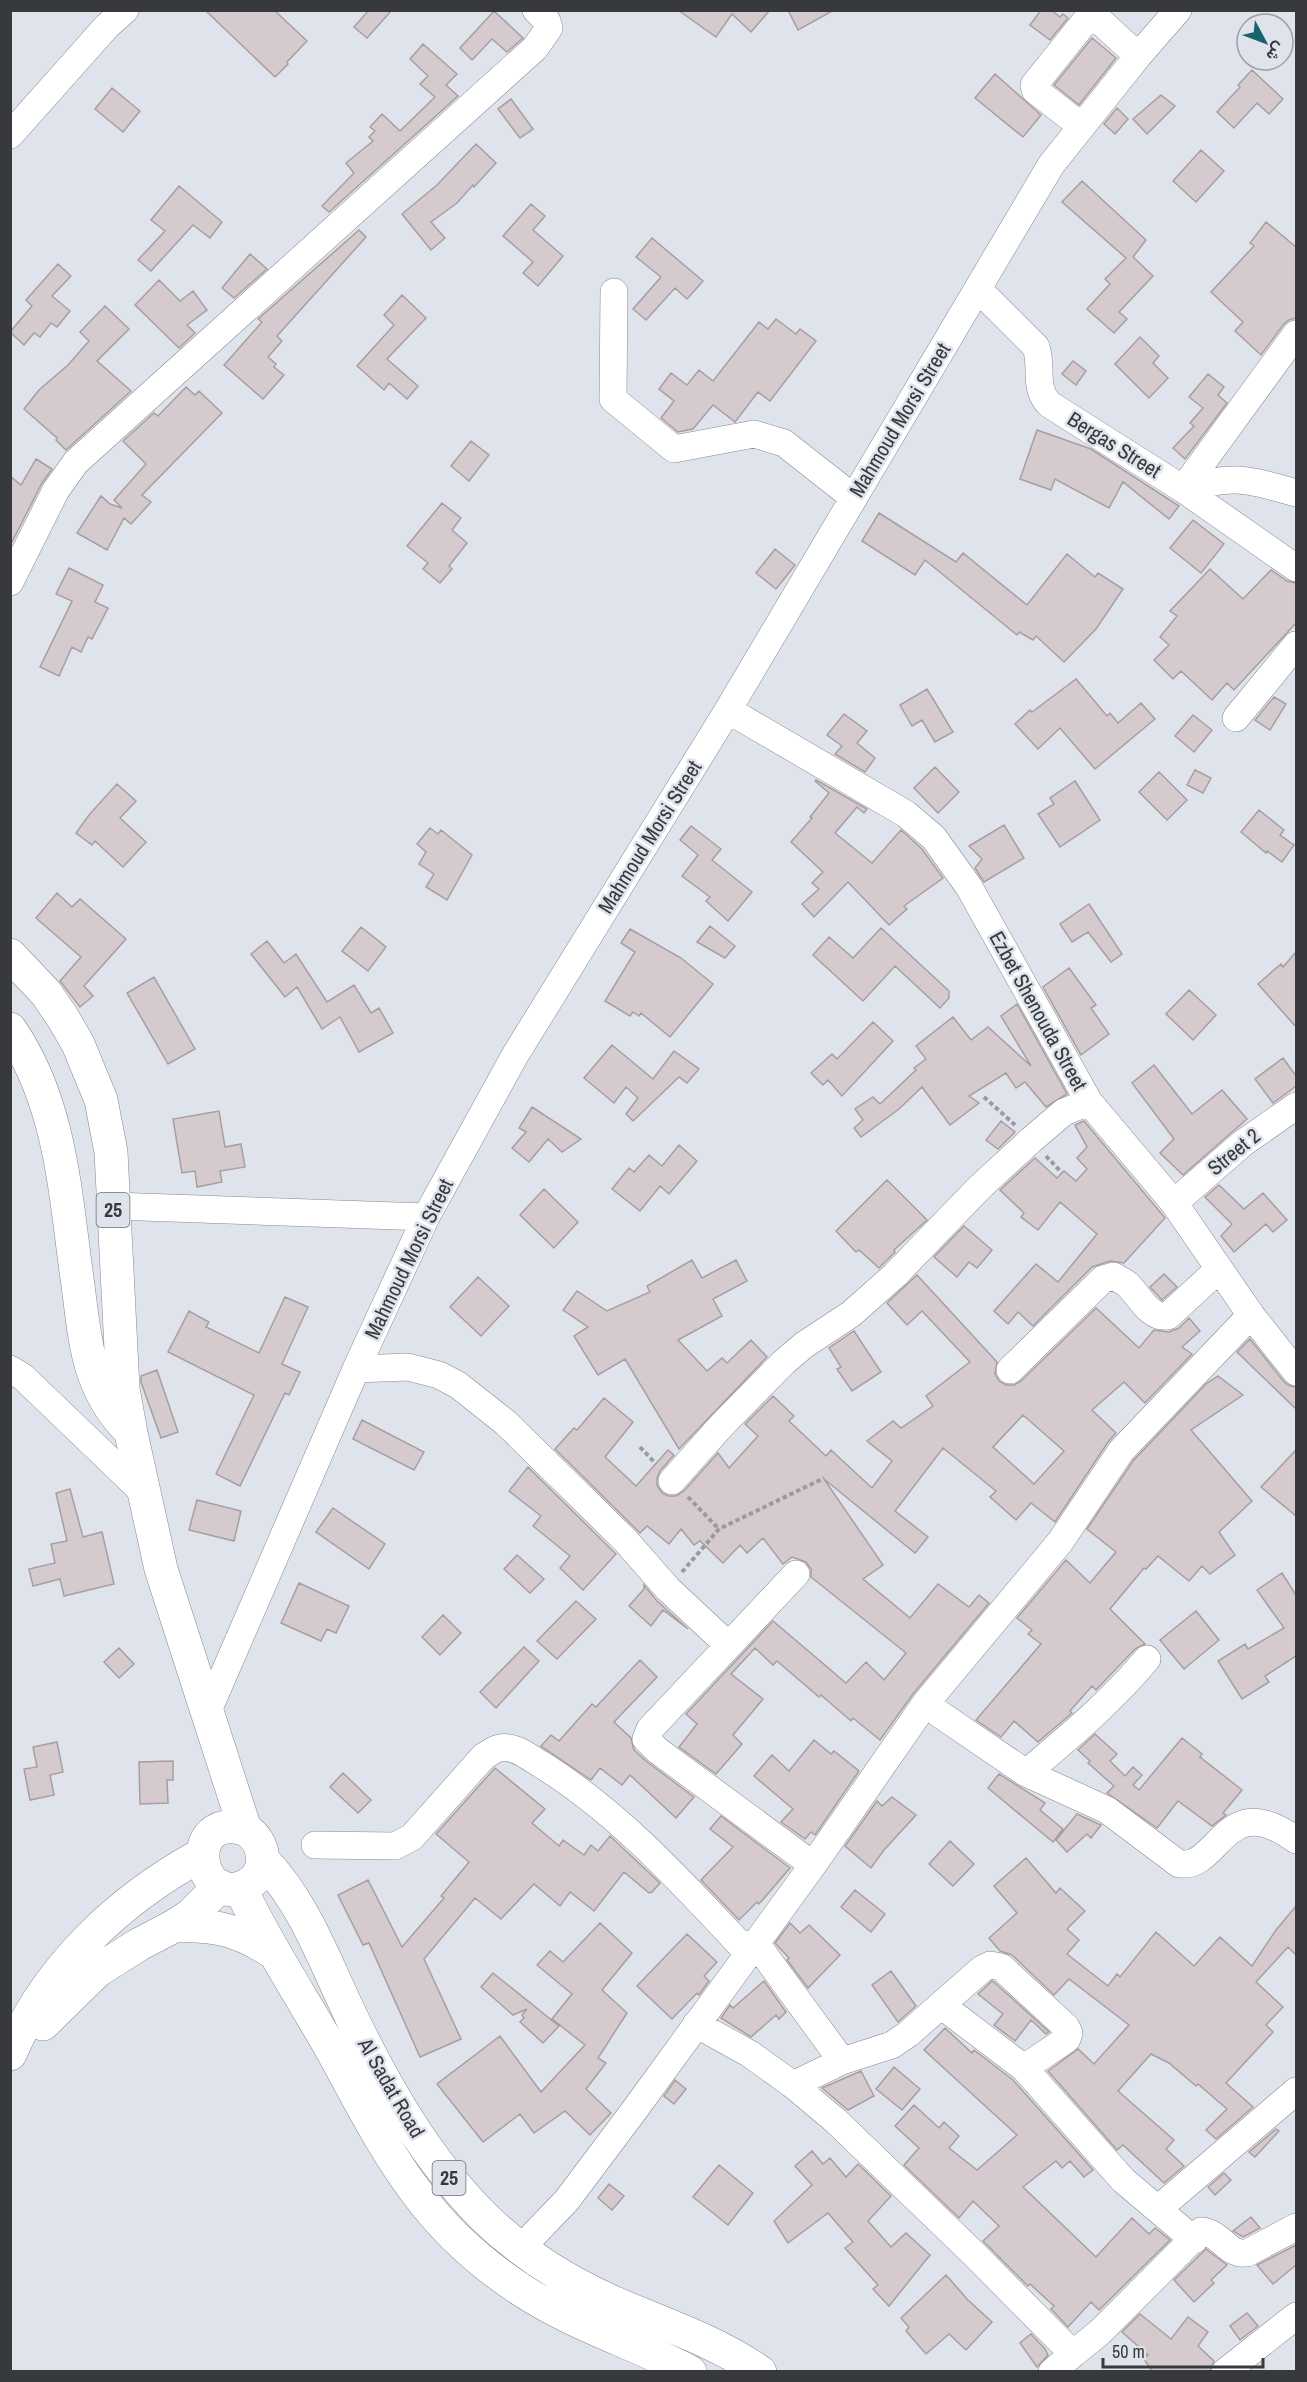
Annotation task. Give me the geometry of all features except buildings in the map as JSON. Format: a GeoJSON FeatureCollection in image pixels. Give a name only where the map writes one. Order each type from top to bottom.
{"type":"FeatureCollection","features":[{"type":"Feature","properties":{"kind":"main road","name":"25"},"geometry":{"type":"LineString","coordinates":[[10,955],[46,993],[63,1018],[91,1072],[100,1100],[111,1152],[123,1389],[131,1433],[161,1569],[245,1829]]}},
{"type":"Feature","properties":{"kind":"main road"},"geometry":{"type":"LineString","coordinates":[[10,1029],[41,1087],[59,1147],[90,1364],[106,1402],[131,1433]]}},
{"type":"Feature","properties":{"kind":"main road"},"geometry":{"type":"LineString","coordinates":[[10,2054],[46,1990],[83,1944],[112,1916],[150,1885],[201,1855],[209,1837],[217,1831],[235,1826],[245,1829],[259,1841],[263,1860],[256,1878],[230,1887],[174,1926],[97,1971],[59,2007],[10,2061]]}},
{"type":"Feature","properties":{"kind":"main road"},"geometry":{"type":"LineString","coordinates":[[201,1855],[206,1874],[230,1887]]}},
{"type":"Feature","properties":{"kind":"main road","name":"Al Sadat Road"},"geometry":{"type":"LineString","coordinates":[[263,1860],[285,1885],[303,1913],[372,2058],[396,2102],[422,2143],[484,2217],[520,2249],[584,2289],[693,2334],[760,2372]]}},
{"type":"Feature","properties":{"kind":"main road","name":"Al Sadat Road"},"geometry":{"type":"LineString","coordinates":[[230,1887],[274,1953],[397,2165],[441,2221],[493,2270],[553,2309],[679,2369]]}},
{"type":"Feature","properties":{"kind":"main road"},"geometry":{"type":"LineString","coordinates":[[174,1926],[201,1925],[227,1929],[252,1938],[274,1953]]}},
{"type":"Feature","properties":{"kind":"street"},"geometry":{"type":"LineString","coordinates":[[10,582],[56,490],[76,462],[535,48],[546,36],[549,28],[547,21],[536,10]]}},
{"type":"Feature","properties":{"kind":"street","name":"Mahmoud Morsi Street"},"geometry":{"type":"LineString","coordinates":[[207,1713],[356,1369],[426,1217],[514,1057],[728,710],[1051,165],[1080,126],[1178,10]]}},
{"type":"Feature","properties":{"kind":"street"},"geometry":{"type":"LineString","coordinates":[[1080,126],[1035,90],[1034,85],[1090,12],[1138,56]]}},
{"type":"Feature","properties":{"kind":"street"},"geometry":{"type":"LineString","coordinates":[[10,135],[108,16]]}},
{"type":"Feature","properties":{"kind":"street","name":"Bergas Street"},"geometry":{"type":"LineString","coordinates":[[978,289],[1036,347],[1039,356],[1039,389],[1049,404],[1183,489],[1296,568]]}},
{"type":"Feature","properties":{"kind":"street"},"geometry":{"type":"LineString","coordinates":[[614,292],[613,399],[674,449],[754,435],[784,443],[854,498]]}},
{"type":"Feature","properties":{"kind":"street"},"geometry":{"type":"LineString","coordinates":[[1183,489],[1296,334]]}},
{"type":"Feature","properties":{"kind":"street"},"geometry":{"type":"LineString","coordinates":[[1183,489],[1234,478],[1247,479],[1296,493]]}},
{"type":"Feature","properties":{"kind":"street"},"geometry":{"type":"LineString","coordinates":[[1236,718],[1296,645]]}},
{"type":"Feature","properties":{"kind":"street","name":"Ezbet Shenouda Street"},"geometry":{"type":"LineString","coordinates":[[728,710],[906,814],[934,838],[969,887],[1089,1102],[1174,1203],[1251,1315],[1296,1372]]}},
{"type":"Feature","properties":{"kind":"street"},"geometry":{"type":"LineString","coordinates":[[672,1482],[721,1426],[784,1362],[804,1345],[851,1314],[895,1275],[979,1188],[1031,1140],[1064,1112],[1089,1102]]}},
{"type":"Feature","properties":{"kind":"street","name":"Street 2"},"geometry":{"type":"LineString","coordinates":[[1174,1203],[1243,1143],[1296,1106]]}},
{"type":"Feature","properties":{"kind":"street"},"geometry":{"type":"LineString","coordinates":[[113,1206],[426,1217]]}},
{"type":"Feature","properties":{"kind":"street"},"geometry":{"type":"LineString","coordinates":[[1010,1370],[1103,1279],[1114,1276],[1126,1283],[1154,1314],[1160,1317],[1168,1316],[1219,1269]]}},
{"type":"Feature","properties":{"kind":"street"},"geometry":{"type":"LineString","coordinates":[[520,2249],[567,2200],[813,1865],[925,1704],[1060,1542],[1121,1451],[1251,1315]]}},
{"type":"Feature","properties":{"kind":"street"},"geometry":{"type":"LineString","coordinates":[[356,1369],[408,1367],[439,1375],[458,1385],[506,1424],[625,1540],[668,1589],[728,1644]]}},
{"type":"Feature","properties":{"kind":"street"},"geometry":{"type":"LineString","coordinates":[[10,1369],[23,1377],[143,1492]]}},
{"type":"Feature","properties":{"kind":"street"},"geometry":{"type":"LineString","coordinates":[[796,1574],[650,1729],[646,1739],[657,1750],[813,1865]]}},
{"type":"Feature","properties":{"kind":"street"},"geometry":{"type":"LineString","coordinates":[[1026,1773],[1115,1695],[1147,1659]]}},
{"type":"Feature","properties":{"kind":"street"},"geometry":{"type":"LineString","coordinates":[[925,1704],[1026,1773],[1107,1810],[1179,1864],[1189,1865],[1200,1860],[1234,1827],[1248,1822],[1266,1825],[1289,1834],[1296,1840]]}},
{"type":"Feature","properties":{"kind":"street"},"geometry":{"type":"LineString","coordinates":[[315,1845],[395,1846],[412,1837],[484,1756],[500,1748],[518,1751],[557,1774],[601,1807],[658,1858],[751,1948],[842,2061]]}},
{"type":"Feature","properties":{"kind":"street"},"geometry":{"type":"LineString","coordinates":[[793,2085],[842,2061],[892,2045],[982,1969],[990,1965],[1001,1967],[1066,2027],[1069,2033],[1067,2039],[1024,2068]]}},
{"type":"Feature","properties":{"kind":"street"},"geometry":{"type":"LineString","coordinates":[[941,2005],[1024,2068],[1123,2180],[1194,2240]]}},
{"type":"Feature","properties":{"kind":"street"},"geometry":{"type":"LineString","coordinates":[[696,2024],[750,2054],[793,2085],[867,2150],[1073,2354]]}},
{"type":"Feature","properties":{"kind":"street"},"geometry":{"type":"LineString","coordinates":[[1158,2209],[1296,2091]]}},
{"type":"Feature","properties":{"kind":"street"},"geometry":{"type":"LineString","coordinates":[[1052,2372],[1100,2332],[1201,2231],[1215,2235],[1233,2252],[1247,2253],[1296,2227]]}},
{"type":"Feature","properties":{"kind":"street"},"geometry":{"type":"LineString","coordinates":[[1225,2372],[1296,2316]]}},
{"type":"Feature","properties":{"kind":"path"},"geometry":{"type":"LineString","coordinates":[[668,1589],[719,1529],[824,1478]]}}]}
